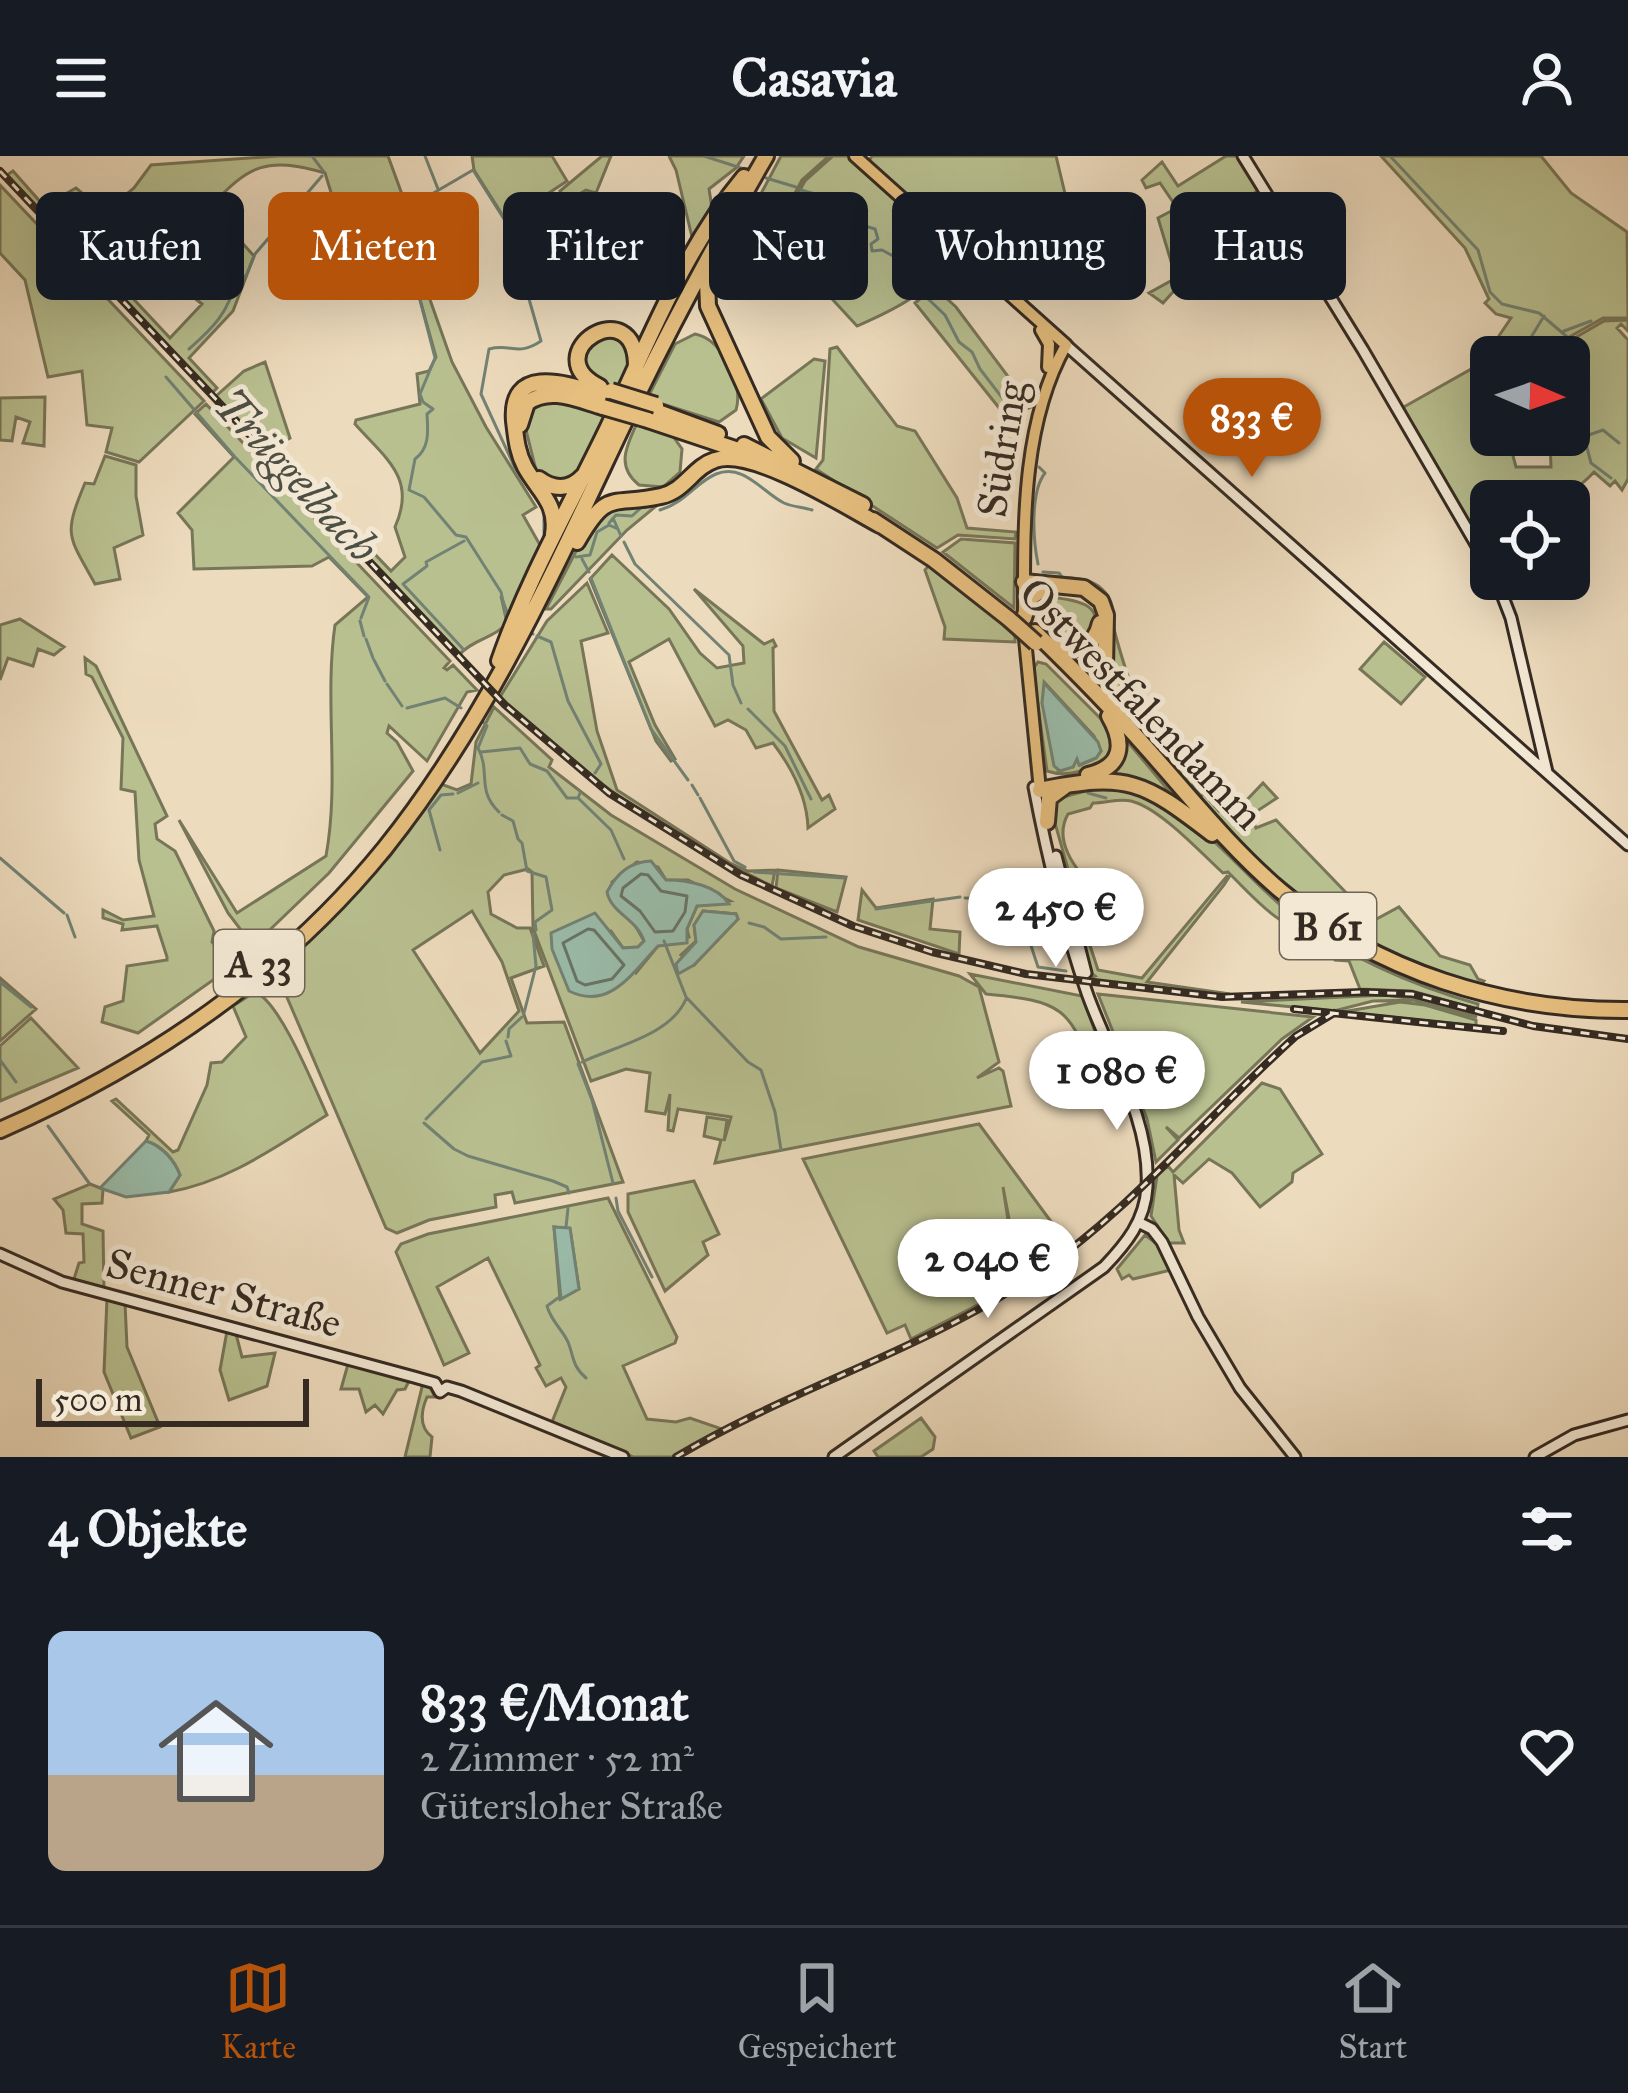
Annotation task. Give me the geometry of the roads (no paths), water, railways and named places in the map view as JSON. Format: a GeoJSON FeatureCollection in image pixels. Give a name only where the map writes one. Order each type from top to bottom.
{"type":"FeatureCollection","features":[{"type":"Feature","properties":{"kind":"highway","name":"A 33"},"geometry":{"type":"LineString","coordinates":[[500,668],[680,296],[744,177],[763,156]]}},
{"type":"Feature","properties":{"kind":"highway","name":"A 33"},"geometry":{"type":"LineString","coordinates":[[0,1126],[83,1091],[222,1004],[334,904],[396,833],[448,761],[500,668],[763,156]]}},
{"type":"Feature","properties":{"kind":"highway"},"geometry":{"type":"LineString","coordinates":[[763,156],[711,268],[706,294],[764,431],[808,479]]}},
{"type":"Feature","properties":{"kind":"highway"},"geometry":{"type":"LineString","coordinates":[[500,668],[548,551],[636,370],[703,237],[744,177]]}},
{"type":"Feature","properties":{"kind":"highway"},"geometry":{"type":"LineString","coordinates":[[607,398],[581,371],[579,353],[586,338],[602,330],[623,334],[635,350],[636,370]]}},
{"type":"Feature","properties":{"kind":"highway"},"geometry":{"type":"LineString","coordinates":[[548,551],[554,512],[522,461],[514,412],[523,390],[549,380],[792,461]]}},
{"type":"Feature","properties":{"kind":"highway"},"geometry":{"type":"LineString","coordinates":[[589,466],[577,482],[560,488],[546,484],[533,471],[520,427],[522,411],[536,396],[607,398]]}},
{"type":"Feature","properties":{"kind":"highway","name":"Ostwestfalendamm"},"geometry":{"type":"LineString","coordinates":[[653,412],[808,479]]}},
{"type":"Feature","properties":{"kind":"highway","name":"Ostwestfalendamm"},"geometry":{"type":"LineString","coordinates":[[653,412],[750,447],[808,479],[882,521],[1014,615],[1212,834],[1277,898],[1334,939],[1372,960],[1473,999],[1577,1013],[1628,1014]]}},
{"type":"Feature","properties":{"kind":"highway"},"geometry":{"type":"LineString","coordinates":[[500,668],[539,613],[589,520],[617,500],[669,494],[706,464],[730,457],[808,479]]}},
{"type":"Feature","properties":{"kind":"highway"},"geometry":{"type":"LineString","coordinates":[[1022,585],[1090,598],[1099,610],[1099,628],[1088,644],[1074,650],[1035,637]]}},
{"type":"Feature","properties":{"kind":"highway","name":"B 61"},"geometry":{"type":"LineString","coordinates":[[1022,585],[1084,589],[1101,601],[1106,615],[1107,679],[1120,710],[1144,745]]}},
{"type":"Feature","properties":{"kind":"highway"},"geometry":{"type":"LineString","coordinates":[[1014,615],[1042,590]]}},
{"type":"Feature","properties":{"kind":"highway","name":"Ostwestfalendamm"},"geometry":{"type":"LineString","coordinates":[[1035,637],[1086,682],[1250,862],[1347,938],[1460,987],[1577,1013]]}},
{"type":"Feature","properties":{"kind":"highway"},"geometry":{"type":"LineString","coordinates":[[1038,786],[1091,775],[1114,763],[1120,743],[1106,712]]}},
{"type":"Feature","properties":{"kind":"highway","name":"B 61"},"geometry":{"type":"LineString","coordinates":[[1038,786],[1107,780],[1140,784],[1212,834]]}},
{"type":"Feature","properties":{"kind":"highway"},"geometry":{"type":"LineString","coordinates":[[1047,823],[1049,798],[1069,785]]}},
{"type":"Feature","properties":{"kind":"main road"},"geometry":{"type":"LineString","coordinates":[[855,156],[1628,844]]}},
{"type":"Feature","properties":{"kind":"main road"},"geometry":{"type":"LineString","coordinates":[[1243,156],[1470,534]]}},
{"type":"Feature","properties":{"kind":"main road"},"geometry":{"type":"LineString","coordinates":[[1026,311],[1049,344],[1048,367]]}},
{"type":"Feature","properties":{"kind":"main road","name":"Südring"},"geometry":{"type":"LineString","coordinates":[[1065,344],[1048,367],[1038,395],[1026,455],[1021,676],[1069,938],[1142,1137],[1147,1185],[1140,1223]]}},
{"type":"Feature","properties":{"kind":"main road","name":"Südring"},"geometry":{"type":"LineString","coordinates":[[1065,344],[1037,425],[1022,585],[1014,615],[1047,823],[1090,985],[1150,1149],[1152,1188],[1140,1223]]}},
{"type":"Feature","properties":{"kind":"main road"},"geometry":{"type":"LineString","coordinates":[[1505,600],[1547,772]]}},
{"type":"Feature","properties":{"kind":"main road"},"geometry":{"type":"LineString","coordinates":[[1524,751],[1537,754],[1540,742]]}},
{"type":"Feature","properties":{"kind":"main road"},"geometry":{"type":"LineString","coordinates":[[838,1457],[1104,1267],[1140,1223],[1162,1243],[1240,1388],[1295,1457]]}},
{"type":"Feature","properties":{"kind":"main road","name":"Senner Straße"},"geometry":{"type":"LineString","coordinates":[[0,1255],[62,1282],[441,1385],[504,1406],[623,1457]]}},
{"type":"Feature","properties":{"kind":"main road"},"geometry":{"type":"LineString","coordinates":[[1535,1457],[1574,1435],[1628,1420]]}},
{"type":"Feature","properties":{"kind":"water"},"geometry":{"type":"Polygon","coordinates":[[[1044,683],[1098,742],[1101,751],[1096,758],[1079,765],[1077,759],[1073,767],[1060,771],[1054,766],[1042,703],[1044,683]]]}},
{"type":"Feature","properties":{"kind":"water"},"geometry":{"type":"Polygon","coordinates":[[[651,861],[666,880],[702,885],[729,904],[697,906],[687,929],[687,943],[658,946],[609,992],[584,996],[569,991],[552,949],[551,933],[595,913],[623,948],[638,947],[644,941],[641,933],[613,905],[607,892],[625,870],[651,861]]]}},
{"type":"Feature","properties":{"kind":"water"},"geometry":{"type":"Polygon","coordinates":[[[703,911],[736,914],[738,919],[694,965],[678,974],[676,964],[696,942],[694,925],[703,911]]]}},
{"type":"Feature","properties":{"kind":"water"},"geometry":{"type":"Polygon","coordinates":[[[146,1141],[167,1154],[180,1175],[169,1192],[126,1197],[100,1188],[146,1141]]]}},
{"type":"Feature","properties":{"kind":"water"},"geometry":{"type":"Polygon","coordinates":[[[554,1227],[570,1228],[579,1289],[561,1299],[554,1227]]]}},
{"type":"Feature","properties":{"kind":"waterway","name":"Trüggelbach"},"geometry":{"type":"LineString","coordinates":[[312,156],[324,172]]}},
{"type":"Feature","properties":{"kind":"waterway"},"geometry":{"type":"LineString","coordinates":[[425,156],[438,189]]}},
{"type":"Feature","properties":{"kind":"waterway"},"geometry":{"type":"LineString","coordinates":[[704,156],[741,168]]}},
{"type":"Feature","properties":{"kind":"waterway"},"geometry":{"type":"LineString","coordinates":[[1390,156],[1478,250],[1490,292],[1502,304],[1539,313],[1566,336]]}},
{"type":"Feature","properties":{"kind":"waterway","name":"Trüggelbach"},"geometry":{"type":"LineString","coordinates":[[435,192],[473,170],[503,218]]}},
{"type":"Feature","properties":{"kind":"waterway","name":"Trüggelbach"},"geometry":{"type":"LineString","coordinates":[[189,349],[219,319],[236,280],[246,276],[255,254],[322,176]]}},
{"type":"Feature","properties":{"kind":"waterway"},"geometry":{"type":"LineString","coordinates":[[766,178],[796,187]]}},
{"type":"Feature","properties":{"kind":"waterway"},"geometry":{"type":"LineString","coordinates":[[801,190],[843,202],[854,234],[863,240],[865,226],[875,229],[878,239],[871,244],[872,251],[892,255]]}},
{"type":"Feature","properties":{"kind":"waterway"},"geometry":{"type":"LineString","coordinates":[[420,300],[435,358],[420,394],[433,409],[427,414],[427,439],[415,459],[409,490],[424,497],[456,535],[466,537],[501,592],[507,619]]}},
{"type":"Feature","properties":{"kind":"waterway"},"geometry":{"type":"LineString","coordinates":[[529,300],[541,341],[520,349],[489,349],[481,394],[515,468],[544,510],[544,540]]}},
{"type":"Feature","properties":{"kind":"waterway"},"geometry":{"type":"LineString","coordinates":[[929,300],[1020,421]]}},
{"type":"Feature","properties":{"kind":"waterway"},"geometry":{"type":"LineString","coordinates":[[1532,336],[1544,316]]}},
{"type":"Feature","properties":{"kind":"waterway"},"geometry":{"type":"LineString","coordinates":[[1564,331],[1591,321]]}},
{"type":"Feature","properties":{"kind":"waterway","name":"Trüggelbach"},"geometry":{"type":"LineString","coordinates":[[166,377],[369,597],[361,618]]}},
{"type":"Feature","properties":{"kind":"waterway"},"geometry":{"type":"LineString","coordinates":[[1590,435],[1603,430],[1619,443]]}},
{"type":"Feature","properties":{"kind":"waterway"},"geometry":{"type":"LineString","coordinates":[[1589,456],[1591,463],[1611,478]]}},
{"type":"Feature","properties":{"kind":"waterway"},"geometry":{"type":"LineString","coordinates":[[1038,564],[1035,504],[1045,473],[1039,467]]}},
{"type":"Feature","properties":{"kind":"waterway"},"geometry":{"type":"LineString","coordinates":[[660,510],[726,472],[744,475],[784,503],[812,510]]}},
{"type":"Feature","properties":{"kind":"waterway"},"geometry":{"type":"LineString","coordinates":[[609,523],[616,515],[632,516],[644,505]]}},
{"type":"Feature","properties":{"kind":"waterway"},"geometry":{"type":"LineString","coordinates":[[613,518],[621,536]]}},
{"type":"Feature","properties":{"kind":"waterway"},"geometry":{"type":"LineString","coordinates":[[576,557],[590,555],[597,532],[609,525],[618,529]]}},
{"type":"Feature","properties":{"kind":"waterway"},"geometry":{"type":"LineString","coordinates":[[464,541],[426,562],[403,584],[464,650]]}},
{"type":"Feature","properties":{"kind":"waterway"},"geometry":{"type":"LineString","coordinates":[[624,542],[635,564],[729,655],[741,703]]}},
{"type":"Feature","properties":{"kind":"waterway"},"geometry":{"type":"LineString","coordinates":[[582,559],[589,572]]}},
{"type":"Feature","properties":{"kind":"waterway"},"geometry":{"type":"LineString","coordinates":[[1043,572],[1062,577]]}},
{"type":"Feature","properties":{"kind":"waterway"},"geometry":{"type":"LineString","coordinates":[[591,578],[651,729],[688,780]]}},
{"type":"Feature","properties":{"kind":"waterway","name":"Trüggelbach"},"geometry":{"type":"LineString","coordinates":[[360,621],[364,636]]}},
{"type":"Feature","properties":{"kind":"waterway"},"geometry":{"type":"LineString","coordinates":[[537,636],[551,642],[568,701],[601,764],[595,773]]}},
{"type":"Feature","properties":{"kind":"waterway","name":"Trüggelbach"},"geometry":{"type":"LineString","coordinates":[[366,639],[373,658]]}},
{"type":"Feature","properties":{"kind":"waterway","name":"Trüggelbach"},"geometry":{"type":"LineString","coordinates":[[374,660],[385,681]]}},
{"type":"Feature","properties":{"kind":"waterway","name":"Trüggelbach"},"geometry":{"type":"LineString","coordinates":[[387,684],[402,706]]}},
{"type":"Feature","properties":{"kind":"waterway","name":"Trüggelbach"},"geometry":{"type":"LineString","coordinates":[[407,708],[445,698],[461,708]]}},
{"type":"Feature","properties":{"kind":"waterway"},"geometry":{"type":"LineString","coordinates":[[748,709],[785,746],[811,799]]}},
{"type":"Feature","properties":{"kind":"waterway","name":"Trüggelbach"},"geometry":{"type":"LineString","coordinates":[[482,721],[487,726],[478,748],[488,796],[499,812]]}},
{"type":"Feature","properties":{"kind":"waterway"},"geometry":{"type":"LineString","coordinates":[[481,752],[520,748],[530,764],[547,771],[567,798],[578,798]]}},
{"type":"Feature","properties":{"kind":"waterway"},"geometry":{"type":"LineString","coordinates":[[458,793],[478,783]]}},
{"type":"Feature","properties":{"kind":"waterway"},"geometry":{"type":"LineString","coordinates":[[692,785],[698,795]]}},
{"type":"Feature","properties":{"kind":"waterway"},"geometry":{"type":"LineString","coordinates":[[580,793],[578,798],[611,830],[624,859]]}},
{"type":"Feature","properties":{"kind":"waterway"},"geometry":{"type":"LineString","coordinates":[[1088,793],[1106,798]]}},
{"type":"Feature","properties":{"kind":"waterway"},"geometry":{"type":"LineString","coordinates":[[440,850],[429,810],[441,795],[453,794]]}},
{"type":"Feature","properties":{"kind":"waterway"},"geometry":{"type":"LineString","coordinates":[[700,798],[734,861],[745,867]]}},
{"type":"Feature","properties":{"kind":"waterway","name":"Trüggelbach"},"geometry":{"type":"LineString","coordinates":[[502,815],[513,821],[527,871],[546,877],[552,910],[535,922],[536,930]]}},
{"type":"Feature","properties":{"kind":"waterway"},"geometry":{"type":"LineString","coordinates":[[0,858],[64,913]]}},
{"type":"Feature","properties":{"kind":"waterway"},"geometry":{"type":"LineString","coordinates":[[754,872],[844,878]]}},
{"type":"Feature","properties":{"kind":"waterway"},"geometry":{"type":"LineString","coordinates":[[876,909],[960,897]]}},
{"type":"Feature","properties":{"kind":"waterway"},"geometry":{"type":"LineString","coordinates":[[965,898],[985,899]]}},
{"type":"Feature","properties":{"kind":"waterway"},"geometry":{"type":"LineString","coordinates":[[994,898],[1019,909],[1038,967],[1066,971]]}},
{"type":"Feature","properties":{"kind":"waterway"},"geometry":{"type":"LineString","coordinates":[[67,915],[75,937]]}},
{"type":"Feature","properties":{"kind":"waterway"},"geometry":{"type":"LineString","coordinates":[[749,923],[781,939],[826,937]]}},
{"type":"Feature","properties":{"kind":"waterway","name":"Trüggelbach"},"geometry":{"type":"LineString","coordinates":[[524,1013],[536,966],[533,934]]}},
{"type":"Feature","properties":{"kind":"waterway"},"geometry":{"type":"LineString","coordinates":[[664,941],[686,997],[761,1070],[781,1150]]}},
{"type":"Feature","properties":{"kind":"waterway"},"geometry":{"type":"LineString","coordinates":[[0,982],[31,1007]]}},
{"type":"Feature","properties":{"kind":"waterway"},"geometry":{"type":"LineString","coordinates":[[582,1062],[655,1031],[686,999]]}},
{"type":"Feature","properties":{"kind":"waterway"},"geometry":{"type":"LineString","coordinates":[[508,1037],[509,1029],[522,1017]]}},
{"type":"Feature","properties":{"kind":"waterway"},"geometry":{"type":"LineString","coordinates":[[426,1119],[482,1062],[511,1056],[506,1041]]}},
{"type":"Feature","properties":{"kind":"waterway"},"geometry":{"type":"LineString","coordinates":[[0,1060],[16,1082]]}},
{"type":"Feature","properties":{"kind":"waterway"},"geometry":{"type":"LineString","coordinates":[[578,1064],[613,1183]]}},
{"type":"Feature","properties":{"kind":"waterway"},"geometry":{"type":"LineString","coordinates":[[424,1123],[468,1156],[553,1181],[569,1193]]}},
{"type":"Feature","properties":{"kind":"waterway"},"geometry":{"type":"LineString","coordinates":[[48,1126],[89,1183]]}},
{"type":"Feature","properties":{"kind":"waterway"},"geometry":{"type":"LineString","coordinates":[[616,1198],[652,1277]]}},
{"type":"Feature","properties":{"kind":"waterway"},"geometry":{"type":"LineString","coordinates":[[566,1227],[568,1208]]}},
{"type":"Feature","properties":{"kind":"waterway"},"geometry":{"type":"LineString","coordinates":[[558,1298],[547,1306],[586,1378]]}},
{"type":"Feature","properties":{"kind":"railway"},"geometry":{"type":"LineString","coordinates":[[0,171],[505,705],[609,793],[741,875],[853,926],[932,952],[1026,974],[1222,997],[1412,994],[1533,1026],[1628,1039]]}},
{"type":"Feature","properties":{"kind":"railway"},"geometry":{"type":"LineString","coordinates":[[1294,1009],[1503,1031]]}},
{"type":"Feature","properties":{"kind":"railway"},"geometry":{"type":"LineString","coordinates":[[676,1457],[941,1329],[1026,1281],[1133,1196],[1296,1036],[1334,1013]]}}]}
